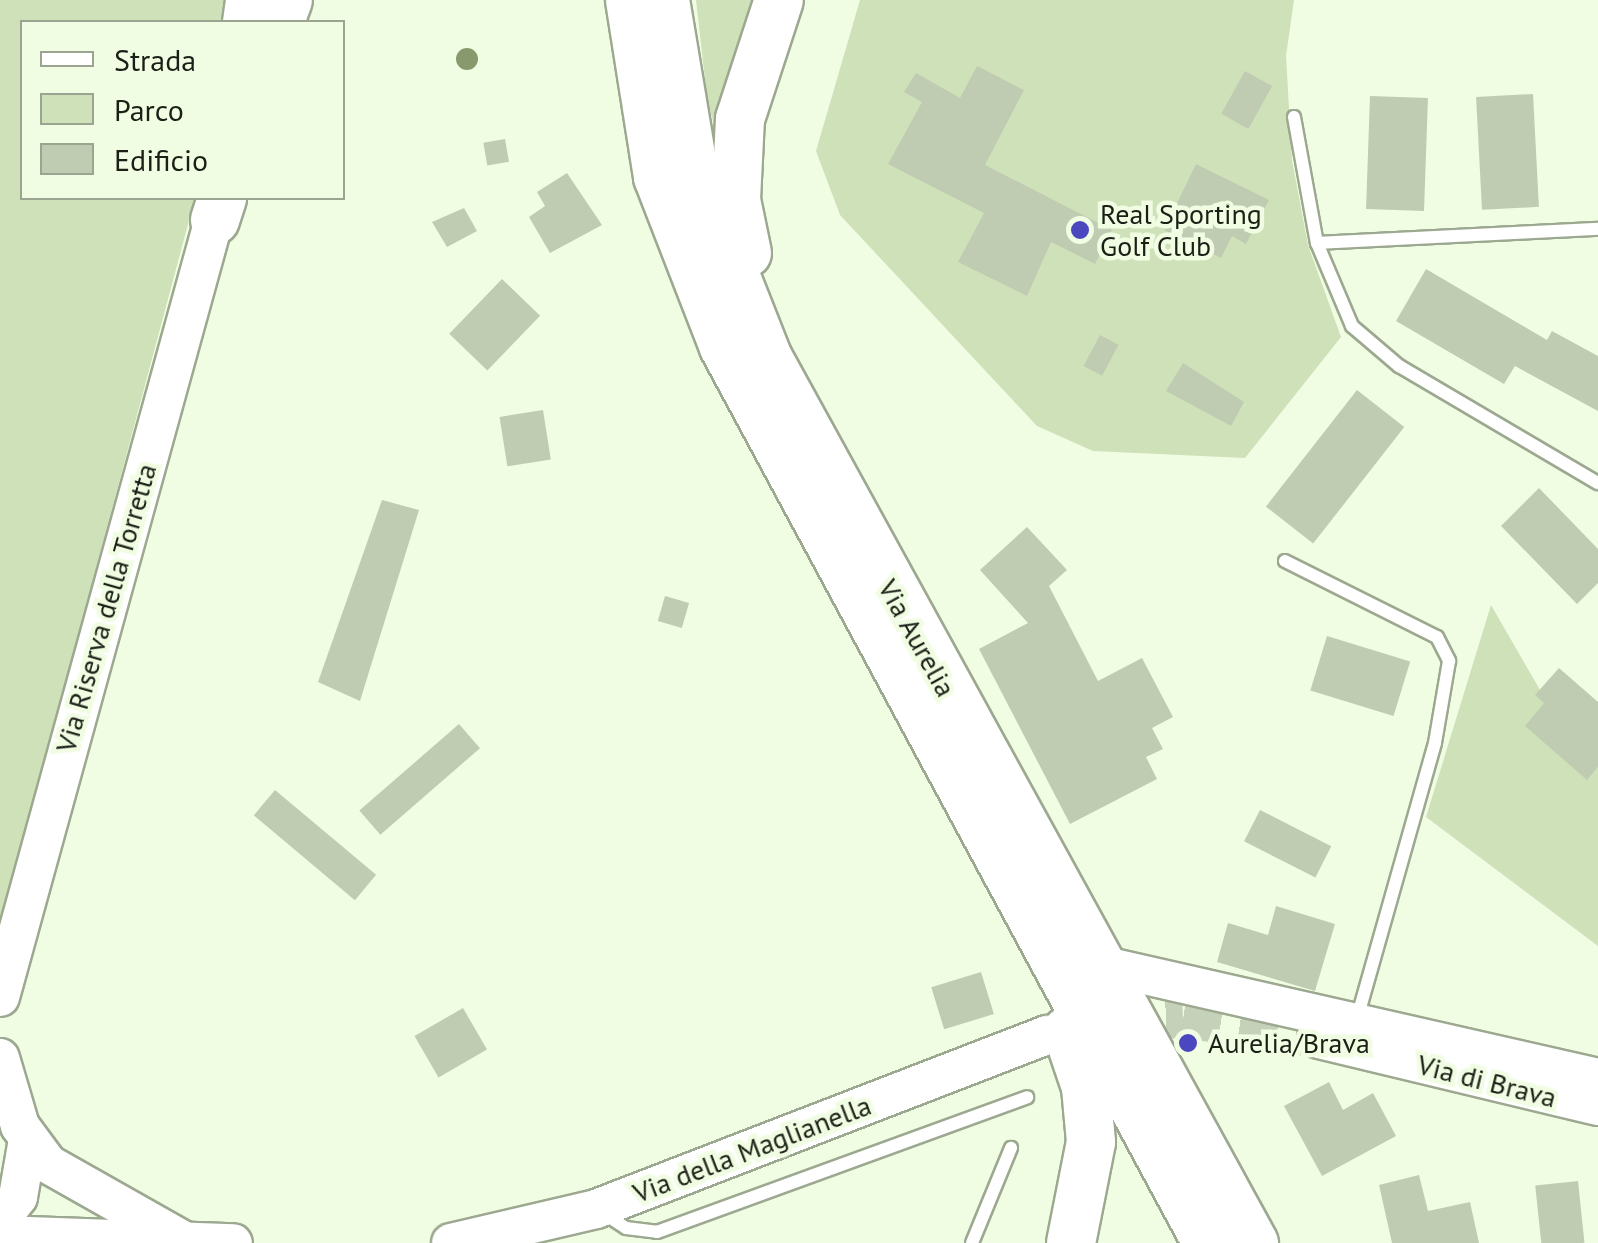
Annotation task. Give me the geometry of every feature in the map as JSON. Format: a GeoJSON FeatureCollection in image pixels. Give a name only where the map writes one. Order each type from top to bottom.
{"type":"FeatureCollection","features":[{"type":"Feature","properties":{"kind":"highway"},"geometry":{"type":"LineString","coordinates":[[598,0],[642,198],[724,346]]}},
{"type":"Feature","properties":{"kind":"highway","name":"Via Aurelia"},"geometry":{"type":"LineString","coordinates":[[630,0],[658,178],[724,346],[1207,1243]]}},
{"type":"Feature","properties":{"kind":"highway","name":"Via Aurelia"},"geometry":{"type":"LineString","coordinates":[[665,0],[693,168],[788,396],[1096,964],[1254,1243]]}},
{"type":"Feature","properties":{"kind":"highway"},"geometry":{"type":"LineString","coordinates":[[779,0],[740,119],[736,175],[750,268],[788,396]]}},
{"type":"Feature","properties":{"kind":"highway"},"geometry":{"type":"LineString","coordinates":[[948,768],[978,854],[1059,1012],[1086,1087],[1088,1176],[1071,1243]]}},
{"type":"Feature","properties":{"kind":"highway"},"geometry":{"type":"LineString","coordinates":[[1206,1157],[1276,1243]]}},
{"type":"Feature","properties":{"kind":"street","name":"Via Riserva della Torretta"},"geometry":{"type":"LineString","coordinates":[[0,996],[219,203]]}},
{"type":"Feature","properties":{"kind":"street"},"geometry":{"type":"LineString","coordinates":[[1096,964],[1357,1018],[1598,1078]]}},
{"type":"Feature","properties":{"kind":"street","name":"Via della Maglianella"},"geometry":{"type":"LineString","coordinates":[[451,1243],[596,1209],[1048,1035]]}},
{"type":"Feature","properties":{"kind":"street","name":"Via di Brava"},"geometry":{"type":"LineString","coordinates":[[1318,1039],[1598,1106]]}},
{"type":"Feature","properties":{"kind":"street"},"geometry":{"type":"LineString","coordinates":[[0,1058],[28,1139],[66,1179],[184,1241]]}},
{"type":"Feature","properties":{"kind":"street"},"geometry":{"type":"LineString","coordinates":[[0,1220],[18,1197],[28,1139]]}},
{"type":"Feature","properties":{"kind":"street"},"geometry":{"type":"LineString","coordinates":[[0,1235],[233,1243]]}},
{"type":"Feature","properties":{"kind":"lane"},"geometry":{"type":"LineString","coordinates":[[1294,116],[1316,243],[1343,315],[1376,349],[1598,483]]}},
{"type":"Feature","properties":{"kind":"lane"},"geometry":{"type":"LineString","coordinates":[[1316,243],[1598,229]]}},
{"type":"Feature","properties":{"kind":"lane"},"geometry":{"type":"LineString","coordinates":[[1285,561],[1437,637],[1449,661],[1434,743],[1357,1018]]}},
{"type":"Feature","properties":{"kind":"lane"},"geometry":{"type":"LineString","coordinates":[[596,1209],[626,1228],[657,1232],[1028,1096]]}},
{"type":"Feature","properties":{"kind":"lane"},"geometry":{"type":"LineString","coordinates":[[972,1243],[1011,1148]]}},
{"type":"Feature","properties":{"kind":"green space"},"geometry":{"type":"Polygon","coordinates":[[[0,0],[225,0],[224,20],[20,20],[20,200],[194,200],[0,928],[0,0]]]}},
{"type":"Feature","properties":{"kind":"green space"},"geometry":{"type":"Polygon","coordinates":[[[696,0],[761,0],[718,142],[707,97],[696,0]]]}},
{"type":"Feature","properties":{"kind":"green space","name":"Real Sporting Golf Club"},"geometry":{"type":"Polygon","coordinates":[[[860,0],[1294,0],[1286,56],[1292,160],[1308,245],[1341,337],[1245,458],[1093,451],[1037,426],[840,215],[816,151],[860,0]]]}},
{"type":"Feature","properties":{"kind":"green space"},"geometry":{"type":"Polygon","coordinates":[[[1491,605],[1577,754],[1598,737],[1598,946],[1426,817],[1491,605]]]}},
{"type":"Feature","properties":{"kind":"building"},"geometry":{"type":"Polygon","coordinates":[[[977,66],[1024,90],[985,165],[1112,230],[1095,264],[1051,242],[1027,296],[958,262],[984,213],[888,164],[922,102],[904,92],[916,73],[960,98],[977,66]]]}},
{"type":"Feature","properties":{"kind":"building"},"geometry":{"type":"Polygon","coordinates":[[[1245,71],[1272,86],[1248,129],[1221,114],[1245,71]]]}},
{"type":"Feature","properties":{"kind":"building"},"geometry":{"type":"Polygon","coordinates":[[[1533,94],[1539,207],[1482,210],[1476,97],[1533,94]]]}},
{"type":"Feature","properties":{"kind":"building"},"geometry":{"type":"Polygon","coordinates":[[[1370,96],[1428,98],[1424,211],[1366,209],[1370,96]]]}},
{"type":"Feature","properties":{"kind":"building"},"geometry":{"type":"Polygon","coordinates":[[[505,139],[509,162],[487,165],[483,143],[505,139]]]}},
{"type":"Feature","properties":{"kind":"building"},"geometry":{"type":"Polygon","coordinates":[[[1196,164],[1269,200],[1246,244],[1232,236],[1221,258],[1164,230],[1196,164]]]}},
{"type":"Feature","properties":{"kind":"building"},"geometry":{"type":"Polygon","coordinates":[[[567,173],[602,225],[550,253],[529,217],[545,206],[537,192],[567,173]]]}},
{"type":"Feature","properties":{"kind":"building"},"geometry":{"type":"Polygon","coordinates":[[[464,208],[477,231],[447,247],[432,222],[464,208]]]}},
{"type":"Feature","properties":{"kind":"building"},"geometry":{"type":"Polygon","coordinates":[[[1426,269],[1547,340],[1552,331],[1598,356],[1598,411],[1515,366],[1504,384],[1396,321],[1426,269]]]}},
{"type":"Feature","properties":{"kind":"building"},"geometry":{"type":"Polygon","coordinates":[[[502,279],[540,316],[487,370],[449,334],[502,279]]]}},
{"type":"Feature","properties":{"kind":"building"},"geometry":{"type":"Polygon","coordinates":[[[1100,335],[1119,345],[1102,376],[1084,366],[1100,335]]]}},
{"type":"Feature","properties":{"kind":"building"},"geometry":{"type":"Polygon","coordinates":[[[1183,363],[1244,402],[1231,426],[1166,391],[1183,363]]]}},
{"type":"Feature","properties":{"kind":"building"},"geometry":{"type":"Polygon","coordinates":[[[1357,390],[1404,427],[1313,544],[1266,507],[1357,390]]]}},
{"type":"Feature","properties":{"kind":"building"},"geometry":{"type":"Polygon","coordinates":[[[543,410],[551,459],[507,466],[500,417],[543,410]]]}},
{"type":"Feature","properties":{"kind":"building"},"geometry":{"type":"Polygon","coordinates":[[[1539,488],[1598,549],[1598,583],[1577,604],[1501,526],[1539,488]]]}},
{"type":"Feature","properties":{"kind":"building"},"geometry":{"type":"Polygon","coordinates":[[[382,500],[419,510],[360,701],[318,682],[382,500]]]}},
{"type":"Feature","properties":{"kind":"building"},"geometry":{"type":"Polygon","coordinates":[[[1027,527],[1067,570],[1049,586],[1098,681],[1142,658],[1173,717],[1152,728],[1163,749],[1146,757],[1157,779],[1070,824],[979,649],[1028,623],[980,570],[1027,527]]]}},
{"type":"Feature","properties":{"kind":"building"},"geometry":{"type":"Polygon","coordinates":[[[665,596],[689,603],[682,628],[658,621],[665,596]]]}},
{"type":"Feature","properties":{"kind":"building"},"geometry":{"type":"Polygon","coordinates":[[[1327,636],[1410,661],[1394,716],[1310,691],[1327,636]]]}},
{"type":"Feature","properties":{"kind":"building"},"geometry":{"type":"Polygon","coordinates":[[[1559,668],[1598,702],[1598,767],[1587,780],[1525,726],[1544,703],[1535,695],[1559,668]]]}},
{"type":"Feature","properties":{"kind":"building"},"geometry":{"type":"Polygon","coordinates":[[[459,724],[480,748],[380,835],[359,811],[459,724]]]}},
{"type":"Feature","properties":{"kind":"building"},"geometry":{"type":"Polygon","coordinates":[[[275,790],[376,875],[355,900],[254,815],[275,790]]]}},
{"type":"Feature","properties":{"kind":"building"},"geometry":{"type":"Polygon","coordinates":[[[1260,810],[1331,846],[1315,878],[1244,841],[1260,810]]]}},
{"type":"Feature","properties":{"kind":"building"},"geometry":{"type":"Polygon","coordinates":[[[1276,906],[1335,924],[1315,991],[1217,962],[1228,923],[1268,935],[1276,906]]]}},
{"type":"Feature","properties":{"kind":"building"},"geometry":{"type":"Polygon","coordinates":[[[981,972],[994,1014],[944,1029],[931,987],[981,972]]]}},
{"type":"Feature","properties":{"kind":"building"},"geometry":{"type":"Polygon","coordinates":[[[463,1008],[487,1050],[439,1078],[415,1036],[463,1008]]]}},
{"type":"Feature","properties":{"kind":"building"},"geometry":{"type":"Polygon","coordinates":[[[1329,1082],[1343,1110],[1373,1093],[1396,1136],[1322,1176],[1284,1106],[1329,1082]]]}},
{"type":"Feature","properties":{"kind":"building"},"geometry":{"type":"Polygon","coordinates":[[[1419,1175],[1428,1211],[1470,1202],[1479,1243],[1392,1243],[1379,1185],[1419,1175]]]}},
{"type":"Feature","properties":{"kind":"building"},"geometry":{"type":"Polygon","coordinates":[[[1578,1181],[1584,1243],[1541,1243],[1535,1185],[1578,1181]]]}},
{"type":"Feature","properties":{"kind":"tunnel"},"geometry":{"type":"LineString","coordinates":[[1109,1022],[1183,1019],[1319,1039]]}},
{"type":"Feature","properties":{"kind":"place","name":"Real Sporting Golf Club"},"geometry":{"type":"Point","coordinates":[1080,230]}},
{"type":"Feature","properties":{"kind":"place","name":"Aurelia/Brava"},"geometry":{"type":"Point","coordinates":[1188,1043]}}]}
